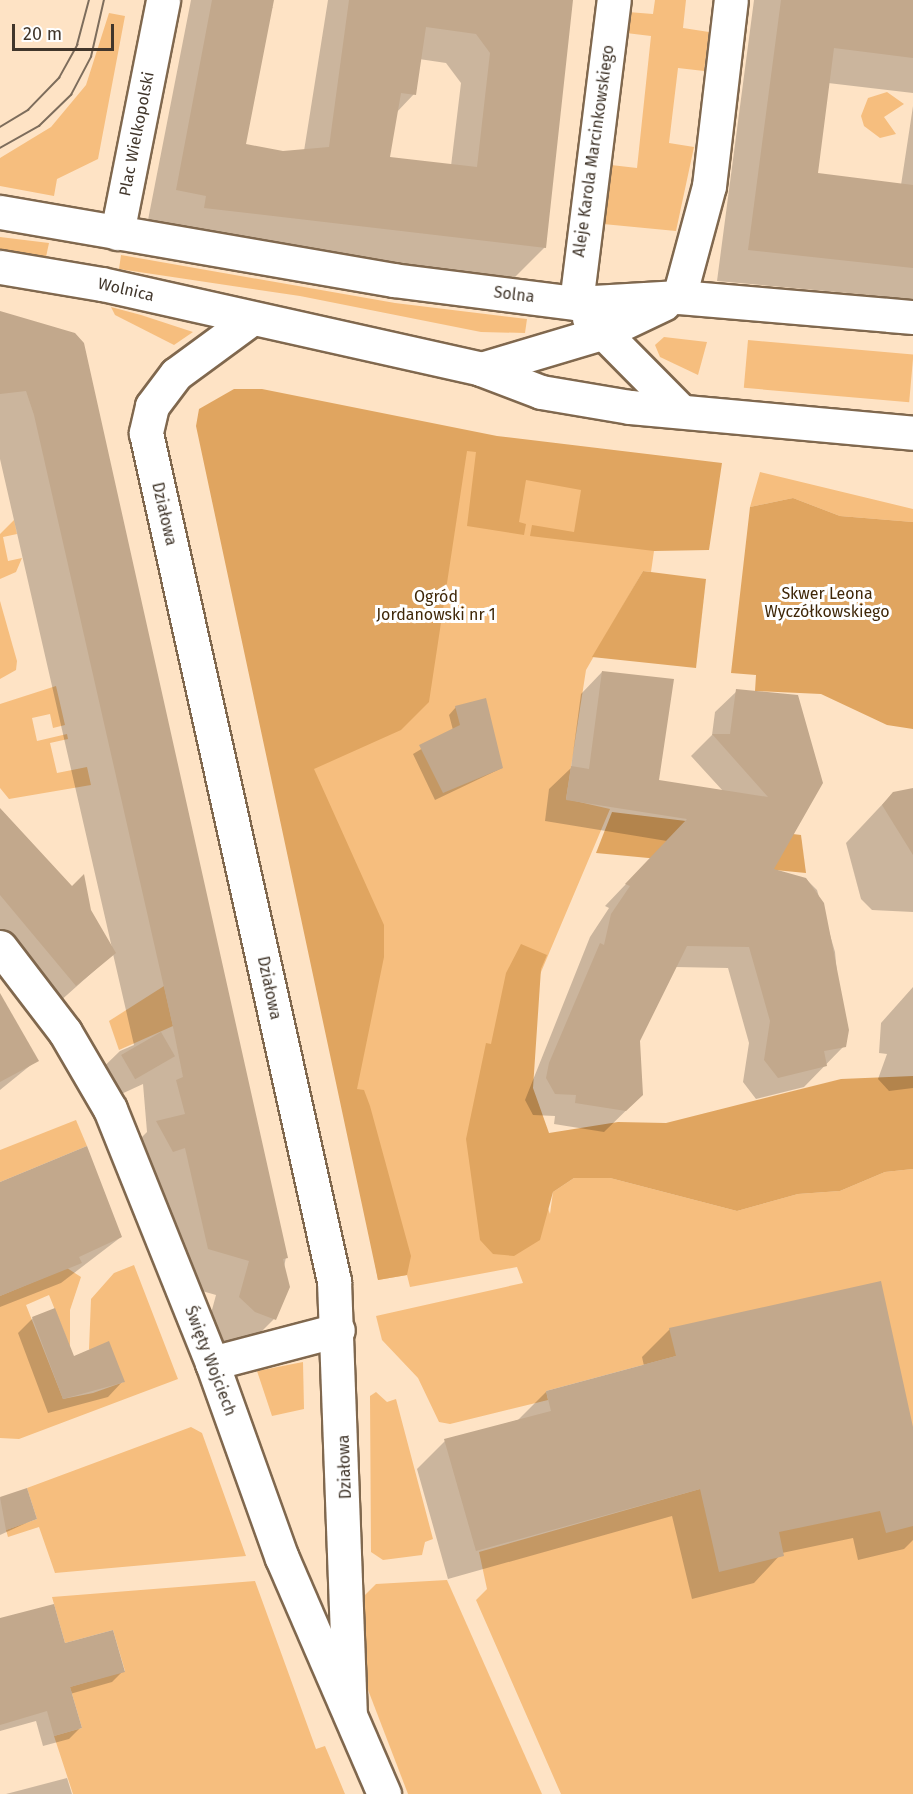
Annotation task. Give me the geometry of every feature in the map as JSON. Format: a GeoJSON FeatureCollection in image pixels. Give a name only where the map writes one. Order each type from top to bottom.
{"type":"FeatureCollection","features":[{"type":"Feature","properties":{"kind":"street","name":"Plac Wielkopolski"},"geometry":{"type":"LineString","coordinates":[[117,233],[163,0]]}},
{"type":"Feature","properties":{"kind":"street","name":"Aleje Karola Marcinkowskiego"},"geometry":{"type":"LineString","coordinates":[[576,303],[614,0]]}},
{"type":"Feature","properties":{"kind":"street"},"geometry":{"type":"LineString","coordinates":[[481,369],[602,333],[679,297],[709,186],[730,0]]}},
{"type":"Feature","properties":{"kind":"street"},"geometry":{"type":"LineString","coordinates":[[0,212],[117,233]]}},
{"type":"Feature","properties":{"kind":"street","name":"Solna"},"geometry":{"type":"LineString","coordinates":[[117,233],[393,280],[576,303],[679,297],[913,317]]}},
{"type":"Feature","properties":{"kind":"street","name":"Wolnica"},"geometry":{"type":"LineString","coordinates":[[0,267],[251,319]]}},
{"type":"Feature","properties":{"kind":"street"},"geometry":{"type":"LineString","coordinates":[[576,303],[602,333],[679,409]]}},
{"type":"Feature","properties":{"kind":"street"},"geometry":{"type":"LineString","coordinates":[[251,319],[481,369],[541,392],[913,433]]}},
{"type":"Feature","properties":{"kind":"street","name":"Działowa"},"geometry":{"type":"LineString","coordinates":[[251,319],[176,374],[152,406],[146,433],[334,1281],[338,1330],[350,1711]]}},
{"type":"Feature","properties":{"kind":"street","name":"Święty Wojciech"},"geometry":{"type":"LineString","coordinates":[[0,947],[65,1032],[110,1109],[212,1363],[282,1558],[384,1794]]}},
{"type":"Feature","properties":{"kind":"street"},"geometry":{"type":"LineString","coordinates":[[212,1363],[338,1330]]}},
{"type":"Feature","properties":{"kind":"green space"},"geometry":{"type":"Polygon","coordinates":[[[655,0],[686,0],[683,28],[709,32],[704,71],[678,68],[669,143],[694,147],[676,231],[603,224],[611,165],[637,168],[651,36],[626,33],[628,12],[653,14],[655,0]]]}},
{"type":"Feature","properties":{"kind":"green space"},"geometry":{"type":"Polygon","coordinates":[[[109,13],[125,16],[98,159],[57,179],[54,196],[0,186],[0,158],[51,127],[86,85],[109,13]]]}},
{"type":"Feature","properties":{"kind":"green space"},"geometry":{"type":"Polygon","coordinates":[[[887,92],[904,104],[884,117],[896,134],[880,138],[864,126],[861,116],[868,98],[887,92]]]}},
{"type":"Feature","properties":{"kind":"green space"},"geometry":{"type":"Polygon","coordinates":[[[0,237],[49,243],[46,257],[0,250],[0,237]]]}},
{"type":"Feature","properties":{"kind":"green space"},"geometry":{"type":"Polygon","coordinates":[[[121,255],[395,303],[527,319],[525,333],[481,332],[300,296],[119,269],[121,255]]]}},
{"type":"Feature","properties":{"kind":"green space"},"geometry":{"type":"Polygon","coordinates":[[[111,307],[193,332],[174,345],[115,315],[111,307]]]}},
{"type":"Feature","properties":{"kind":"green space"},"geometry":{"type":"Polygon","coordinates":[[[664,337],[707,342],[698,375],[660,357],[655,345],[664,337]]]}},
{"type":"Feature","properties":{"kind":"green space"},"geometry":{"type":"Polygon","coordinates":[[[748,340],[913,354],[909,402],[744,388],[748,340]]]}},
{"type":"Feature","properties":{"kind":"green space","name":"Ogród Jordanowski nr 1"},"geometry":{"type":"Polygon","coordinates":[[[234,389],[262,389],[497,436],[722,463],[709,550],[654,551],[530,536],[532,525],[574,532],[581,490],[526,480],[519,522],[526,524],[524,535],[467,526],[476,452],[467,451],[429,702],[401,730],[314,769],[384,925],[384,957],[357,1089],[364,1090],[370,1106],[411,1256],[407,1275],[378,1280],[196,426],[199,409],[234,389]]]}},
{"type":"Feature","properties":{"kind":"green space","name":"Ogród Jordanowski nr 1"},"geometry":{"type":"Polygon","coordinates":[[[227,410],[593,463],[654,551],[651,572],[643,571],[586,670],[566,799],[610,809],[500,1069],[550,1214],[553,1192],[574,1178],[610,1178],[737,1211],[798,1194],[840,1191],[885,1172],[913,1169],[913,1794],[561,1794],[476,1600],[487,1589],[479,1552],[700,1489],[676,1356],[546,1391],[548,1400],[450,1424],[439,1422],[418,1378],[382,1340],[376,1316],[523,1283],[517,1267],[410,1287],[407,1275],[378,1280],[227,410]]]}},
{"type":"Feature","properties":{"kind":"green space"},"geometry":{"type":"Polygon","coordinates":[[[760,472],[913,509],[913,522],[840,516],[793,498],[750,507],[760,472]]]}},
{"type":"Feature","properties":{"kind":"green space","name":"Skwer Leona Wyczółkowskiego"},"geometry":{"type":"Polygon","coordinates":[[[793,498],[840,516],[913,522],[913,729],[887,725],[821,694],[755,691],[756,675],[731,673],[750,507],[793,498]]]}},
{"type":"Feature","properties":{"kind":"green space"},"geometry":{"type":"Polygon","coordinates":[[[14,520],[17,534],[3,537],[8,561],[22,558],[16,572],[0,579],[0,534],[14,520]]]}},
{"type":"Feature","properties":{"kind":"green space"},"geometry":{"type":"Polygon","coordinates":[[[643,571],[706,579],[696,668],[592,657],[643,571]]]}},
{"type":"Feature","properties":{"kind":"green space"},"geometry":{"type":"Polygon","coordinates":[[[0,601],[17,661],[16,670],[0,679],[0,601]]]}},
{"type":"Feature","properties":{"kind":"green space"},"geometry":{"type":"Polygon","coordinates":[[[56,686],[65,725],[53,728],[50,714],[32,718],[37,741],[67,734],[68,739],[50,743],[57,773],[87,767],[91,785],[9,799],[0,788],[0,704],[56,686]]]}},
{"type":"Feature","properties":{"kind":"green space"},"geometry":{"type":"Polygon","coordinates":[[[612,812],[801,835],[806,873],[596,853],[612,812]]]}},
{"type":"Feature","properties":{"kind":"green space"},"geometry":{"type":"Polygon","coordinates":[[[521,944],[547,955],[541,969],[533,1088],[549,1133],[618,1122],[666,1123],[841,1079],[913,1076],[913,1169],[885,1172],[840,1191],[798,1194],[737,1211],[610,1178],[574,1178],[553,1192],[540,1240],[514,1256],[493,1254],[480,1240],[466,1139],[486,1043],[491,1044],[506,973],[521,944]]]}},
{"type":"Feature","properties":{"kind":"green space"},"geometry":{"type":"Polygon","coordinates":[[[164,986],[173,1026],[119,1050],[109,1021],[164,986]]]}},
{"type":"Feature","properties":{"kind":"green space"},"geometry":{"type":"Polygon","coordinates":[[[76,1120],[87,1146],[0,1182],[0,1150],[76,1120]]]}},
{"type":"Feature","properties":{"kind":"green space"},"geometry":{"type":"Polygon","coordinates":[[[134,1265],[178,1379],[19,1439],[0,1438],[0,1296],[67,1268],[81,1277],[70,1310],[70,1347],[49,1295],[26,1305],[63,1399],[93,1393],[124,1382],[89,1349],[91,1299],[114,1273],[134,1265]]]}},
{"type":"Feature","properties":{"kind":"green space"},"geometry":{"type":"Polygon","coordinates":[[[303,1362],[304,1409],[272,1416],[257,1371],[303,1362]]]}},
{"type":"Feature","properties":{"kind":"green space"},"geometry":{"type":"Polygon","coordinates":[[[376,1392],[387,1402],[396,1399],[433,1539],[425,1542],[422,1555],[383,1560],[371,1552],[370,1396],[376,1392]]]}},
{"type":"Feature","properties":{"kind":"green space"},"geometry":{"type":"Polygon","coordinates":[[[191,1427],[202,1433],[246,1556],[55,1573],[39,1527],[8,1537],[6,1530],[37,1519],[27,1488],[191,1427]]]}},
{"type":"Feature","properties":{"kind":"green space"},"geometry":{"type":"Polygon","coordinates":[[[447,1580],[542,1794],[408,1794],[365,1682],[359,1601],[376,1584],[447,1580]]]}},
{"type":"Feature","properties":{"kind":"green space"},"geometry":{"type":"Polygon","coordinates":[[[255,1581],[316,1749],[325,1746],[345,1794],[73,1794],[54,1736],[82,1728],[70,1687],[125,1671],[113,1630],[65,1643],[52,1597],[255,1581]]]}},
{"type":"Feature","properties":{"kind":"building"},"geometry":{"type":"Polygon","coordinates":[[[212,0],[274,0],[246,144],[283,151],[329,147],[349,0],[573,0],[546,248],[204,208],[206,196],[176,190],[212,0]],[[426,27],[416,95],[401,93],[390,157],[477,167],[490,53],[476,34],[426,27]]]}},
{"type":"Feature","properties":{"kind":"building"},"geometry":{"type":"Polygon","coordinates":[[[781,0],[913,0],[913,58],[834,48],[818,173],[913,185],[913,268],[748,250],[781,0]]]}},
{"type":"Feature","properties":{"kind":"building"},"geometry":{"type":"Polygon","coordinates":[[[0,311],[75,333],[84,343],[288,1258],[283,1259],[290,1287],[276,1320],[255,1312],[239,1297],[249,1261],[208,1249],[185,1148],[173,1152],[156,1121],[185,1114],[176,1080],[183,1077],[34,415],[26,391],[0,394],[0,311]]]}},
{"type":"Feature","properties":{"kind":"building"},"geometry":{"type":"Polygon","coordinates":[[[602,671],[674,679],[659,780],[768,797],[712,734],[730,734],[736,689],[798,695],[823,783],[774,869],[806,878],[824,903],[849,1030],[846,1047],[824,1051],[827,1066],[778,1078],[764,1060],[770,1021],[749,947],[687,946],[640,1041],[643,1095],[626,1111],[575,1103],[576,1095],[555,1094],[546,1078],[549,1063],[600,943],[604,945],[611,914],[630,886],[625,884],[687,819],[566,800],[571,766],[589,769],[602,671]]]}},
{"type":"Feature","properties":{"kind":"building"},"geometry":{"type":"Polygon","coordinates":[[[486,698],[503,768],[443,793],[419,745],[460,725],[455,706],[486,698]]]}},
{"type":"Feature","properties":{"kind":"building"},"geometry":{"type":"Polygon","coordinates":[[[913,788],[913,855],[882,805],[893,792],[913,788]]]}},
{"type":"Feature","properties":{"kind":"building"},"geometry":{"type":"Polygon","coordinates":[[[0,808],[72,886],[84,874],[91,910],[116,953],[76,986],[0,895],[0,808]]]}},
{"type":"Feature","properties":{"kind":"building"},"geometry":{"type":"Polygon","coordinates":[[[0,993],[39,1061],[0,1082],[0,993]]]}},
{"type":"Feature","properties":{"kind":"building"},"geometry":{"type":"Polygon","coordinates":[[[161,1032],[175,1056],[135,1079],[121,1055],[161,1032]]]}},
{"type":"Feature","properties":{"kind":"building"},"geometry":{"type":"Polygon","coordinates":[[[87,1146],[122,1237],[79,1257],[82,1263],[0,1296],[0,1182],[87,1146]]]}},
{"type":"Feature","properties":{"kind":"building"},"geometry":{"type":"Polygon","coordinates":[[[881,1281],[913,1427],[913,1526],[886,1533],[880,1511],[779,1532],[784,1556],[719,1572],[700,1489],[476,1551],[444,1439],[551,1411],[546,1391],[676,1356],[669,1328],[881,1281]]]}},
{"type":"Feature","properties":{"kind":"building"},"geometry":{"type":"Polygon","coordinates":[[[55,1308],[74,1356],[109,1341],[125,1382],[63,1399],[32,1317],[55,1308]]]}},
{"type":"Feature","properties":{"kind":"building"},"geometry":{"type":"Polygon","coordinates":[[[27,1488],[37,1519],[6,1530],[0,1497],[27,1488]]]}},
{"type":"Feature","properties":{"kind":"building"},"geometry":{"type":"Polygon","coordinates":[[[54,1604],[65,1643],[113,1630],[125,1672],[70,1687],[82,1728],[54,1736],[47,1711],[0,1725],[0,1618],[54,1604]]]}},
{"type":"Feature","properties":{"kind":"tram line"},"geometry":{"type":"LineString","coordinates":[[0,127],[28,110],[59,78],[77,45],[89,0]]}},
{"type":"Feature","properties":{"kind":"tram line"},"geometry":{"type":"LineString","coordinates":[[0,148],[39,126],[71,95],[91,57],[104,0]]}}]}
